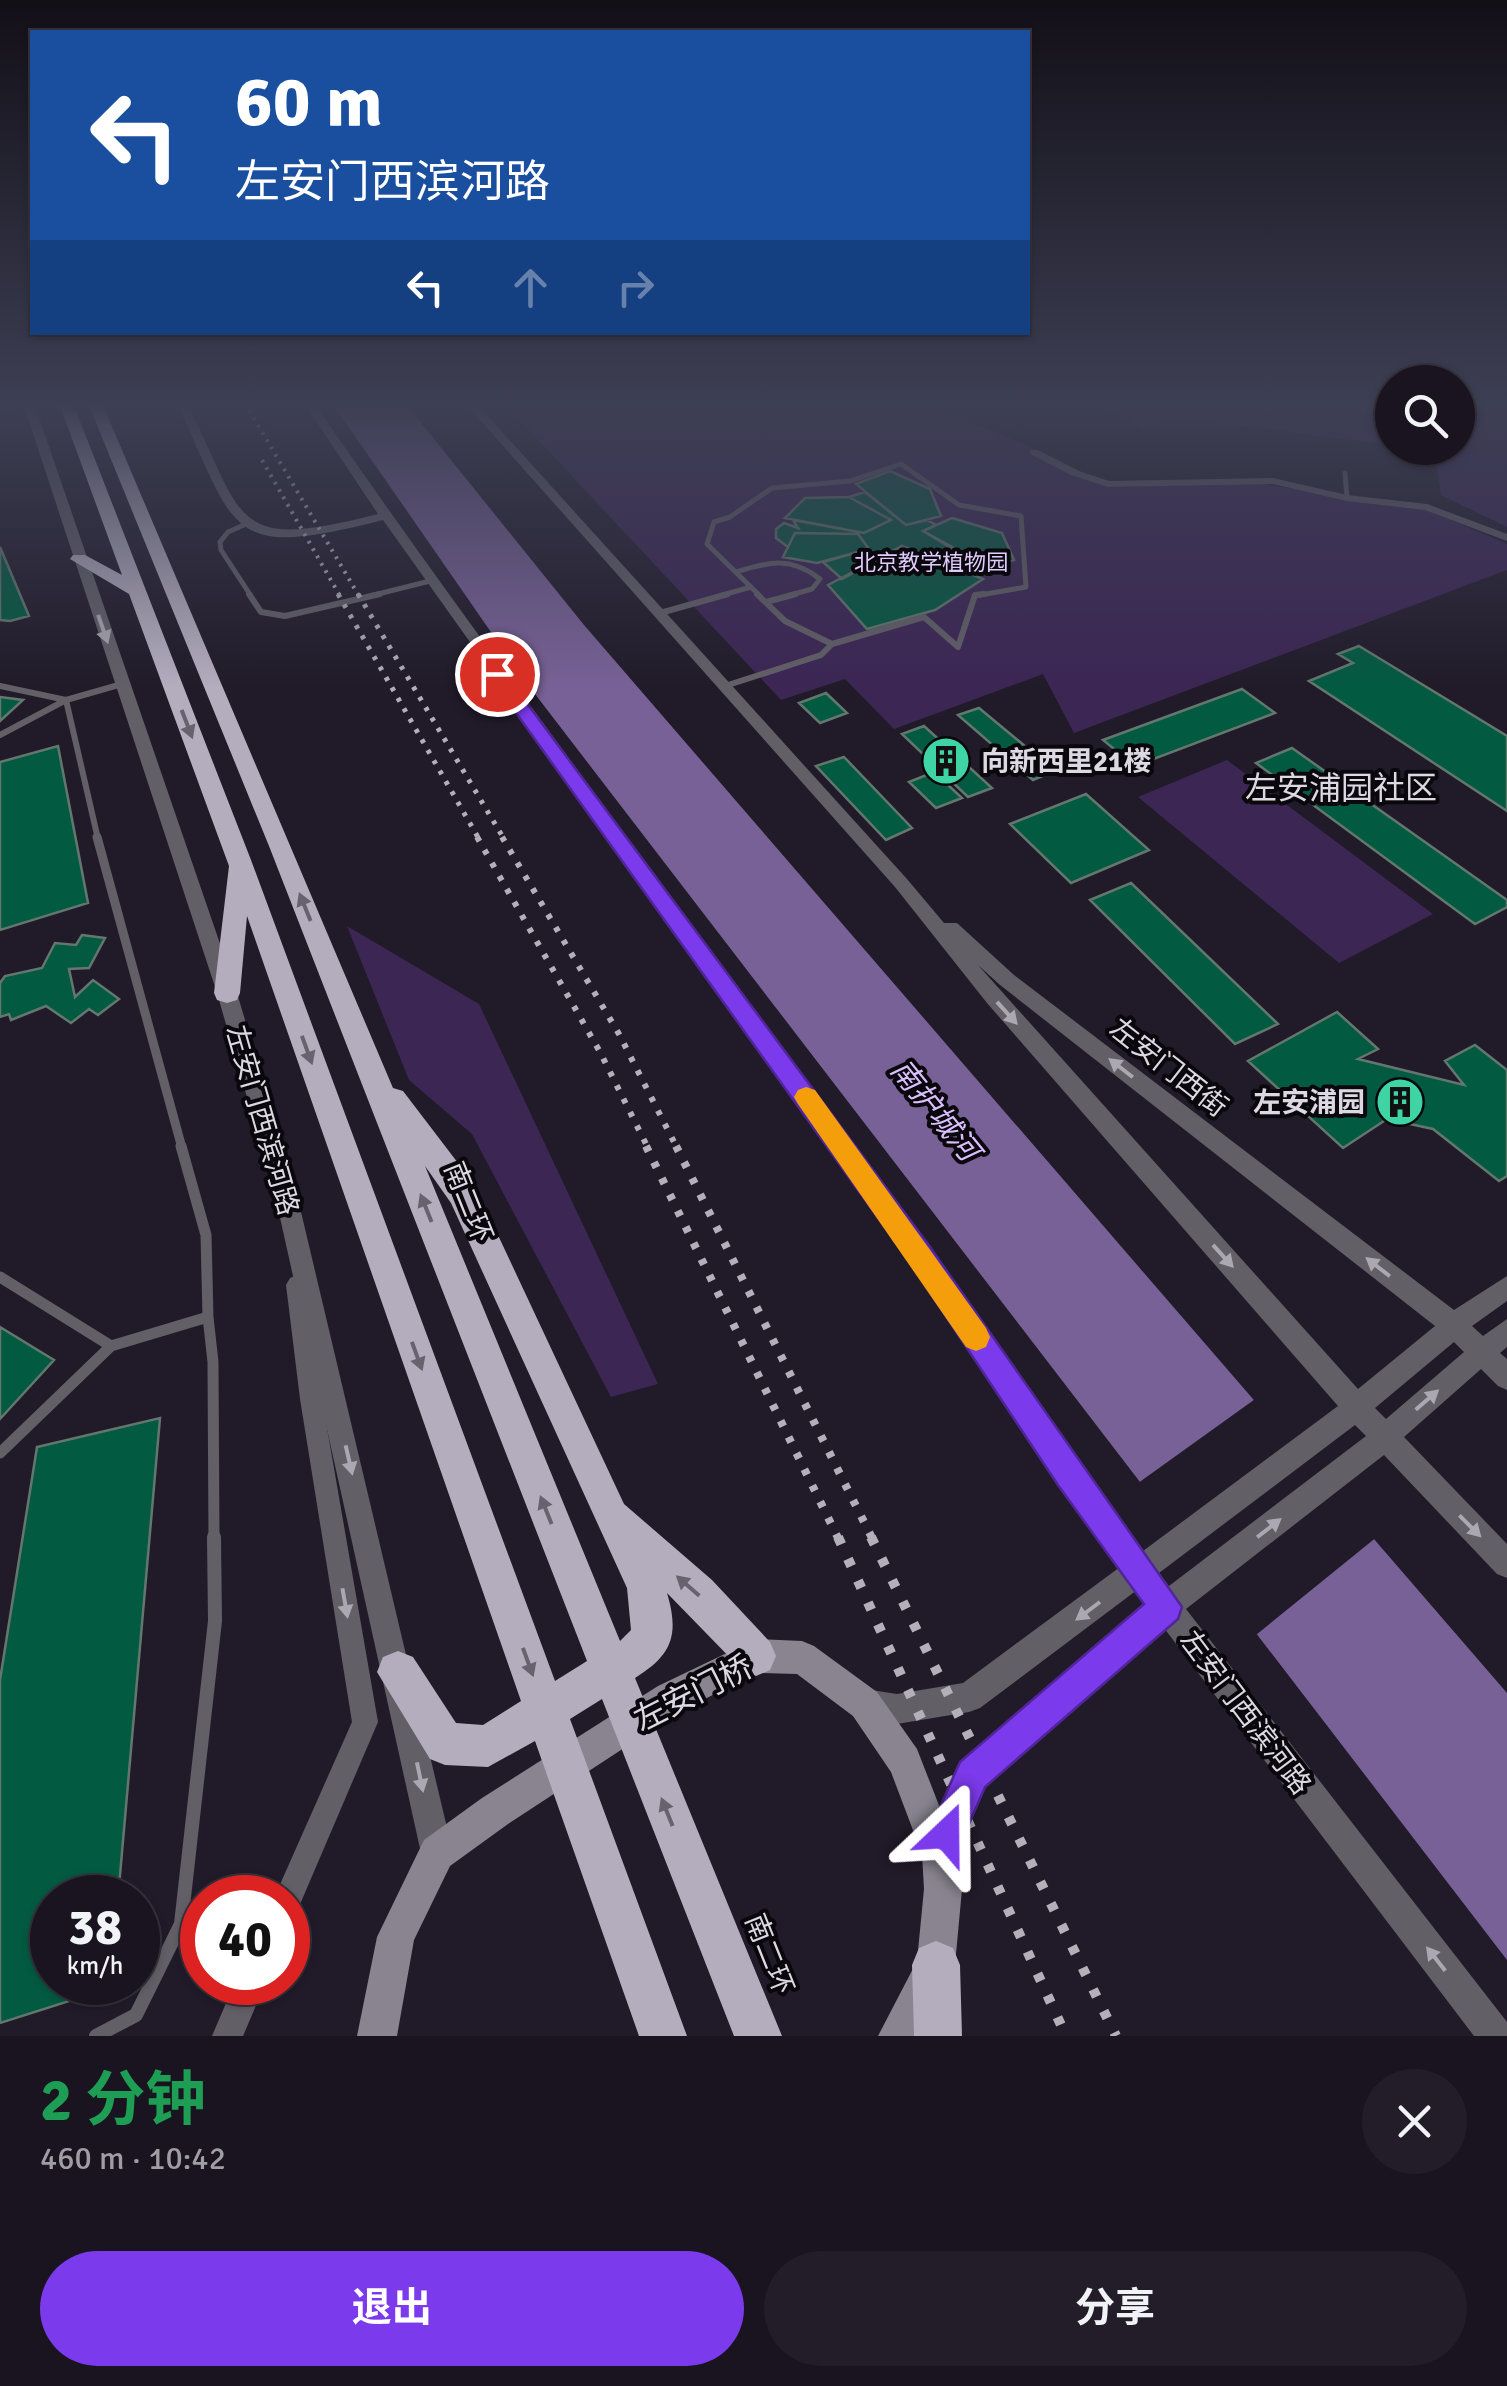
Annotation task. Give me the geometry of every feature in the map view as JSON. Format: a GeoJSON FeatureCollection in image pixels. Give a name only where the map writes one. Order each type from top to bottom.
{"type":"FeatureCollection","features":[{"type":"Feature","properties":{"kind":"highway"},"geometry":{"type":"LineString","coordinates":[[102,498],[239,860],[663,2036]]}},
{"type":"Feature","properties":{"kind":"highway","name":"南二环"},"geometry":{"type":"LineString","coordinates":[[134,498],[370,1070],[758,2036]]}},
{"type":"Feature","properties":{"kind":"highway"},"geometry":{"type":"LineString","coordinates":[[79,559],[137,591]]}},
{"type":"Feature","properties":{"kind":"highway"},"geometry":{"type":"LineString","coordinates":[[227,993],[239,860]]}},
{"type":"Feature","properties":{"kind":"highway"},"geometry":{"type":"LineString","coordinates":[[370,1070],[463,1194],[648,1592],[656,1619],[648,1647],[488,1746],[445,1744],[398,1672]]}},
{"type":"Feature","properties":{"kind":"highway"},"geometry":{"type":"LineString","coordinates":[[610,1517],[698,1594],[756,1656]]}},
{"type":"Feature","properties":{"kind":"highway"},"geometry":{"type":"LineString","coordinates":[[936,1966],[938,2036]]}},
{"type":"Feature","properties":{"kind":"main road","name":"左安门桥"},"geometry":{"type":"LineString","coordinates":[[373,2030],[396,1937],[436,1853],[670,1698],[756,1656],[802,1658],[865,1704],[904,1761],[940,1854],[943,1889],[936,1966],[898,2036]]}},
{"type":"Feature","properties":{"kind":"street","name":"左安门西滨河路"},"geometry":{"type":"LineString","coordinates":[[58,498],[227,993],[286,1195],[398,1672],[436,1853]]}},
{"type":"Feature","properties":{"kind":"street"},"geometry":{"type":"LineString","coordinates":[[229,498],[246,524],[295,535],[385,516]]}},
{"type":"Feature","properties":{"kind":"street","name":"左安门西滨河路"},"geometry":{"type":"LineString","coordinates":[[373,498],[910,1241],[1140,1572],[1179,1597],[1496,2036]]}},
{"type":"Feature","properties":{"kind":"street","name":"左安门西街"},"geometry":{"type":"LineString","coordinates":[[556,498],[901,884],[994,998],[1356,1407],[1507,1564]]}},
{"type":"Feature","properties":{"kind":"street"},"geometry":{"type":"LineString","coordinates":[[1347,498],[1427,507],[1507,538]]}},
{"type":"Feature","properties":{"kind":"street","name":"左安门西街"},"geometry":{"type":"LineString","coordinates":[[901,884],[1008,980],[1455,1326],[1507,1377]]}},
{"type":"Feature","properties":{"kind":"street"},"geometry":{"type":"LineString","coordinates":[[286,1195],[311,1400],[365,1722],[298,1875]]}},
{"type":"Feature","properties":{"kind":"street"},"geometry":{"type":"LineString","coordinates":[[865,1704],[898,1709],[970,1697],[1325,1433],[1507,1287]]}},
{"type":"Feature","properties":{"kind":"street"},"geometry":{"type":"LineString","coordinates":[[940,1854],[952,1815],[973,1774],[1179,1597],[1352,1464],[1507,1332]]}},
{"type":"Feature","properties":{"kind":"street"},"geometry":{"type":"LineString","coordinates":[[227,2036],[240,2005]]}},
{"type":"Feature","properties":{"kind":"lane"},"geometry":{"type":"LineString","coordinates":[[755,498],[737,513],[714,522],[707,544],[784,621],[832,644]]}},
{"type":"Feature","properties":{"kind":"lane"},"geometry":{"type":"LineString","coordinates":[[725,686],[820,655],[832,644],[924,617],[958,647],[975,596],[1026,587],[1021,516],[959,505],[949,498]]}},
{"type":"Feature","properties":{"kind":"lane"},"geometry":{"type":"LineString","coordinates":[[246,524],[228,532],[220,542],[221,550],[261,612],[285,616],[302,613],[430,580]]}},
{"type":"Feature","properties":{"kind":"lane"},"geometry":{"type":"LineString","coordinates":[[736,572],[782,559],[802,563],[820,579],[812,589],[766,602]]}},
{"type":"Feature","properties":{"kind":"lane"},"geometry":{"type":"LineString","coordinates":[[660,613],[751,587]]}},
{"type":"Feature","properties":{"kind":"lane"},"geometry":{"type":"LineString","coordinates":[[0,735],[66,700],[122,684]]}},
{"type":"Feature","properties":{"kind":"lane"},"geometry":{"type":"LineString","coordinates":[[0,686],[66,700]]}},
{"type":"Feature","properties":{"kind":"lane"},"geometry":{"type":"LineString","coordinates":[[66,700],[99,845],[206,1235],[212,1362],[215,1621],[181,1924],[136,2015],[96,2036]]}},
{"type":"Feature","properties":{"kind":"lane"},"geometry":{"type":"LineString","coordinates":[[0,1277],[111,1346]]}},
{"type":"Feature","properties":{"kind":"lane"},"geometry":{"type":"LineString","coordinates":[[0,1454],[111,1346],[208,1317]]}},
{"type":"Feature","properties":{"kind":"green space","name":"北京教学植物园"},"geometry":{"type":"Polygon","coordinates":[[[592,498],[1353,498],[1425,509],[1507,544],[1507,570],[1074,733],[1043,674],[894,729],[845,679],[781,700],[592,498]]]}},
{"type":"Feature","properties":{"kind":"green space"},"geometry":{"type":"Polygon","coordinates":[[[1447,498],[1507,498],[1507,527],[1447,498]]]}},
{"type":"Feature","properties":{"kind":"green space"},"geometry":{"type":"Polygon","coordinates":[[[1227,760],[1433,914],[1339,963],[1138,797],[1227,760]]]}},
{"type":"Feature","properties":{"kind":"green space"},"geometry":{"type":"Polygon","coordinates":[[[347,926],[479,1004],[658,1384],[611,1397],[472,1134],[409,1080],[347,926]]]}},
{"type":"Feature","properties":{"kind":"water","name":"南护城河"},"geometry":{"type":"Polygon","coordinates":[[[398,498],[482,498],[584,625],[1507,1693],[1507,1960],[525,681],[398,498]]]}},
{"type":"Feature","properties":{"kind":"pier"},"geometry":{"type":"Polygon","coordinates":[[[1258,1397],[1378,1536],[1251,1639],[1134,1486],[1258,1397]]]}},
{"type":"Feature","properties":{"kind":"building"},"geometry":{"type":"Polygon","coordinates":[[[805,498],[851,498],[891,520],[864,533],[785,518],[805,498]]]}},
{"type":"Feature","properties":{"kind":"building"},"geometry":{"type":"Polygon","coordinates":[[[851,498],[872,498],[906,525],[927,520],[936,525],[923,531],[985,565],[972,574],[902,546],[842,579],[823,562],[869,549],[858,534],[795,533],[788,547],[776,538],[776,529],[784,523],[798,528],[793,520],[864,533],[891,520],[851,498]]]}},
{"type":"Feature","properties":{"kind":"building"},"geometry":{"type":"Polygon","coordinates":[[[873,498],[934,498],[941,516],[906,525],[873,498]]]}},
{"type":"Feature","properties":{"kind":"building"},"geometry":{"type":"Polygon","coordinates":[[[952,518],[1002,533],[1014,560],[981,566],[923,531],[952,518]]]}},
{"type":"Feature","properties":{"kind":"building"},"geometry":{"type":"Polygon","coordinates":[[[795,533],[858,534],[869,549],[817,563],[783,557],[795,533]]]}},
{"type":"Feature","properties":{"kind":"building"},"geometry":{"type":"Polygon","coordinates":[[[902,546],[983,579],[935,610],[867,629],[828,585],[902,546]]]}},
{"type":"Feature","properties":{"kind":"building"},"geometry":{"type":"Polygon","coordinates":[[[0,547],[29,616],[0,620],[0,547]]]}},
{"type":"Feature","properties":{"kind":"building"},"geometry":{"type":"Polygon","coordinates":[[[1359,646],[1507,736],[1507,811],[1309,681],[1353,663],[1338,654],[1359,646]]]}},
{"type":"Feature","properties":{"kind":"building"},"geometry":{"type":"Polygon","coordinates":[[[1242,689],[1275,713],[1135,766],[1103,740],[1242,689]]]}},
{"type":"Feature","properties":{"kind":"building"},"geometry":{"type":"Polygon","coordinates":[[[826,693],[847,713],[820,723],[799,703],[826,693]]]}},
{"type":"Feature","properties":{"kind":"building"},"geometry":{"type":"Polygon","coordinates":[[[0,697],[23,700],[0,721],[0,697]]]}},
{"type":"Feature","properties":{"kind":"building"},"geometry":{"type":"Polygon","coordinates":[[[979,708],[1055,771],[1033,780],[958,715],[979,708]]]}},
{"type":"Feature","properties":{"kind":"building","name":"向新西里21楼"},"geometry":{"type":"Polygon","coordinates":[[[924,726],[992,788],[968,797],[902,734],[924,726]]]}},
{"type":"Feature","properties":{"kind":"building"},"geometry":{"type":"Polygon","coordinates":[[[58,746],[88,903],[0,930],[0,762],[58,746]]]}},
{"type":"Feature","properties":{"kind":"building"},"geometry":{"type":"Polygon","coordinates":[[[1292,748],[1507,900],[1507,907],[1475,924],[1256,763],[1292,748]]]}},
{"type":"Feature","properties":{"kind":"building"},"geometry":{"type":"Polygon","coordinates":[[[844,757],[912,828],[886,840],[816,766],[844,757]]]}},
{"type":"Feature","properties":{"kind":"building"},"geometry":{"type":"Polygon","coordinates":[[[934,772],[962,798],[936,808],[909,782],[934,772]]]}},
{"type":"Feature","properties":{"kind":"building"},"geometry":{"type":"Polygon","coordinates":[[[1086,794],[1149,850],[1071,883],[1010,824],[1086,794]]]}},
{"type":"Feature","properties":{"kind":"building","name":"左安浦园"},"geometry":{"type":"Polygon","coordinates":[[[1131,883],[1278,1024],[1235,1044],[1090,900],[1131,883]]]}},
{"type":"Feature","properties":{"kind":"building"},"geometry":{"type":"Polygon","coordinates":[[[82,935],[105,938],[89,968],[69,969],[75,997],[93,980],[119,999],[98,1015],[89,1009],[71,1023],[46,1006],[11,1020],[9,1014],[0,1017],[0,983],[5,976],[42,968],[55,943],[76,945],[82,935]]]}},
{"type":"Feature","properties":{"kind":"building","name":"左安浦园"},"geometry":{"type":"Polygon","coordinates":[[[1337,1012],[1378,1049],[1358,1059],[1464,1085],[1445,1061],[1475,1045],[1507,1070],[1507,1176],[1499,1181],[1433,1129],[1387,1119],[1343,1148],[1248,1061],[1337,1012]]]}},
{"type":"Feature","properties":{"kind":"building"},"geometry":{"type":"Polygon","coordinates":[[[0,1327],[54,1360],[0,1419],[0,1327]]]}},
{"type":"Feature","properties":{"kind":"building"},"geometry":{"type":"Polygon","coordinates":[[[160,1418],[120,1875],[30,1875],[30,2005],[57,2005],[0,2023],[0,1680],[37,1447],[160,1418]]]}},
{"type":"Feature","properties":{"kind":"railway"},"geometry":{"type":"LineString","coordinates":[[284,498],[340,596]]}},
{"type":"Feature","properties":{"kind":"railway"},"geometry":{"type":"LineString","coordinates":[[301,498],[359,596]]}},
{"type":"Feature","properties":{"kind":"railway"},"geometry":{"type":"LineString","coordinates":[[338,594],[479,839]]}},
{"type":"Feature","properties":{"kind":"railway"},"geometry":{"type":"LineString","coordinates":[[358,594],[504,839]]}},
{"type":"Feature","properties":{"kind":"railway"},"geometry":{"type":"LineString","coordinates":[[477,837],[600,1052],[648,1148]]}},
{"type":"Feature","properties":{"kind":"railway"},"geometry":{"type":"LineString","coordinates":[[502,837],[619,1034],[677,1148]]}},
{"type":"Feature","properties":{"kind":"railway"},"geometry":{"type":"LineString","coordinates":[[646,1146],[839,1540]]}},
{"type":"Feature","properties":{"kind":"railway"},"geometry":{"type":"LineString","coordinates":[[677,1148],[873,1540]]}},
{"type":"Feature","properties":{"kind":"railway"},"geometry":{"type":"LineString","coordinates":[[838,1537],[1066,2036]]}},
{"type":"Feature","properties":{"kind":"railway"},"geometry":{"type":"LineString","coordinates":[[871,1537],[1116,2036]]}},
{"type":"Feature","properties":{"kind":"slow traffic"},"geometry":{"type":"LineString","coordinates":[[806,1097],[976,1337]]}},
{"type":"Feature","properties":{"kind":"place","name":"向新西里21楼"},"geometry":{"type":"Point","coordinates":[946,761]}},
{"type":"Feature","properties":{"kind":"place","name":"左安浦园"},"geometry":{"type":"Point","coordinates":[1400,1102]}},
{"type":"Feature","properties":{"kind":"district","name":"左安浦园社区"},"geometry":{"type":"Point","coordinates":[1341,788]}},
{"type":"Feature","properties":{"kind":"route"},"geometry":{"type":"LineString","coordinates":[[497,674],[921,1256],[1069,1474],[1166,1607],[973,1774],[946,1834]]}}]}
